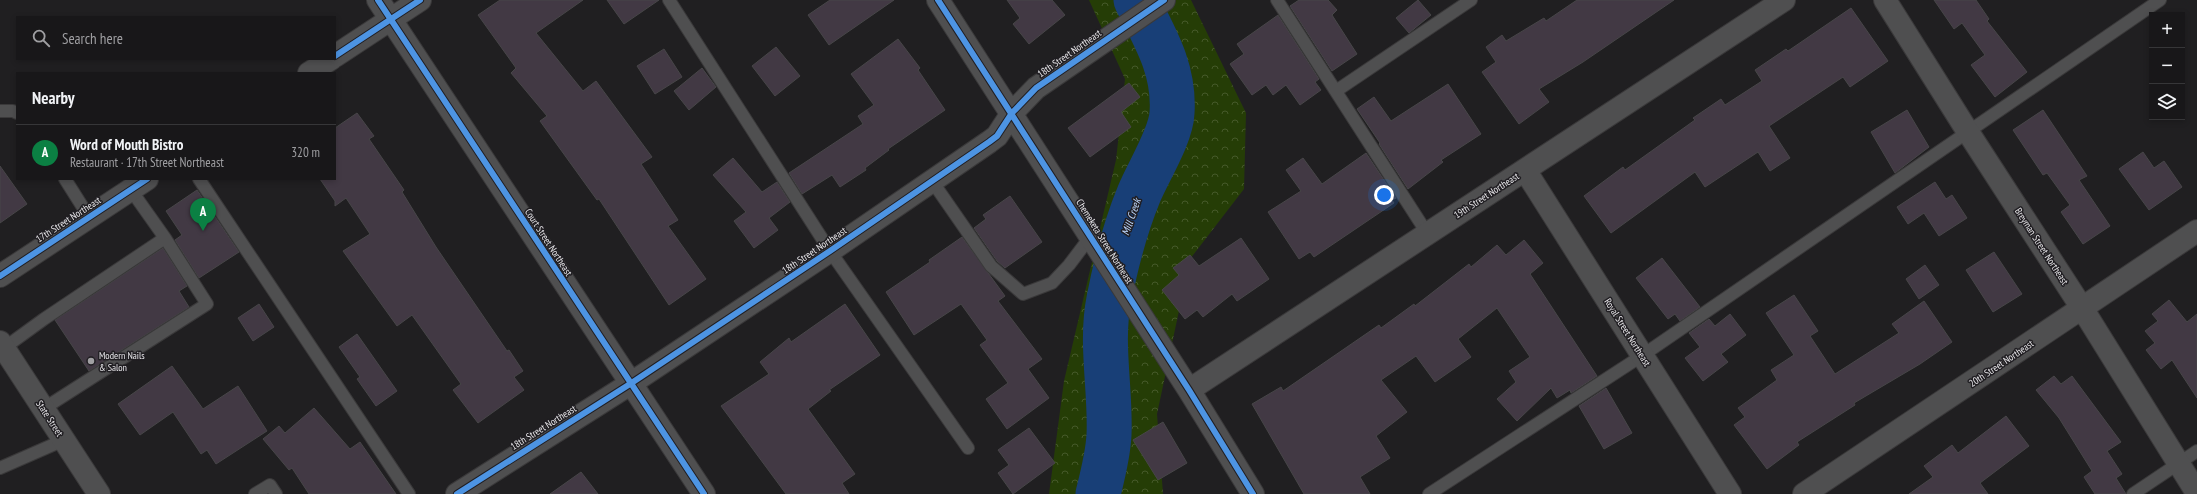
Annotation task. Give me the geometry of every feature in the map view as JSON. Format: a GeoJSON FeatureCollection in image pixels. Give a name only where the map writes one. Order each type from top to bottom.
{"type":"FeatureCollection","features":[{"type":"Feature","properties":{"kind":"street","name":"Court Street Northeast"},"geometry":{"type":"LineString","coordinates":[[378,0],[704,494]]}},
{"type":"Feature","properties":{"kind":"street"},"geometry":{"type":"LineString","coordinates":[[336,55],[420,0]]}},
{"type":"Feature","properties":{"kind":"street","name":"Chemeketa Street Northeast"},"geometry":{"type":"LineString","coordinates":[[938,0],[1094,240],[1253,494]]}},
{"type":"Feature","properties":{"kind":"street","name":"18th Street Northeast"},"geometry":{"type":"LineString","coordinates":[[457,494],[630,384],[830,251],[997,136],[1012,113],[1036,88],[1164,0]]}},
{"type":"Feature","properties":{"kind":"street","name":"19th Street Northeast"},"geometry":{"type":"LineString","coordinates":[[1189,390],[1427,232],[1525,170],[1784,0]]}},
{"type":"Feature","properties":{"kind":"street","name":"Breyman Street Northeast"},"geometry":{"type":"LineString","coordinates":[[1885,0],[1968,132],[2082,308],[2197,493]]}},
{"type":"Feature","properties":{"kind":"street"},"geometry":{"type":"LineString","coordinates":[[311,72],[329,60]]}},
{"type":"Feature","properties":{"kind":"street","name":"Royal Street Northeast"},"geometry":{"type":"LineString","coordinates":[[1525,170],[1730,494]]}},
{"type":"Feature","properties":{"kind":"street","name":"17th Street Northeast"},"geometry":{"type":"LineString","coordinates":[[0,276],[139,184]]}},
{"type":"Feature","properties":{"kind":"street","name":"20th Street Northeast"},"geometry":{"type":"LineString","coordinates":[[1804,494],[2197,231]]}},
{"type":"Feature","properties":{"kind":"street","name":"State Street"},"geometry":{"type":"LineString","coordinates":[[2,345],[99,494]]}},
{"type":"Feature","properties":{"kind":"lane"},"geometry":{"type":"LineString","coordinates":[[669,0],[830,251],[968,448]]}},
{"type":"Feature","properties":{"kind":"lane"},"geometry":{"type":"LineString","coordinates":[[1277,0],[1427,232]]}},
{"type":"Feature","properties":{"kind":"lane"},"geometry":{"type":"LineString","coordinates":[[1336,91],[1471,0]]}},
{"type":"Feature","properties":{"kind":"lane"},"geometry":{"type":"LineString","coordinates":[[1429,494],[1642,355],[2160,0]]}},
{"type":"Feature","properties":{"kind":"lane"},"geometry":{"type":"LineString","coordinates":[[0,111],[13,111],[16,112]]}},
{"type":"Feature","properties":{"kind":"lane"},"geometry":{"type":"LineString","coordinates":[[66,180],[89,217]]}},
{"type":"Feature","properties":{"kind":"lane"},"geometry":{"type":"LineString","coordinates":[[200,180],[409,494]]}},
{"type":"Feature","properties":{"kind":"lane"},"geometry":{"type":"LineString","coordinates":[[932,181],[990,266],[1023,294],[1052,283],[1094,240]]}},
{"type":"Feature","properties":{"kind":"lane"},"geometry":{"type":"LineString","coordinates":[[43,408],[207,304],[165,238],[139,184]]}},
{"type":"Feature","properties":{"kind":"lane"},"geometry":{"type":"LineString","coordinates":[[2,345],[44,319],[165,238]]}},
{"type":"Feature","properties":{"kind":"lane"},"geometry":{"type":"LineString","coordinates":[[0,468],[64,440]]}},
{"type":"Feature","properties":{"kind":"lane"},"geometry":{"type":"LineString","coordinates":[[2133,494],[2197,451]]}},
{"type":"Feature","properties":{"kind":"lane"},"geometry":{"type":"LineString","coordinates":[[255,494],[270,485],[276,494]]}},
{"type":"Feature","properties":{"kind":"green space"},"geometry":{"type":"Polygon","coordinates":[[[1089,0],[1191,0],[1246,113],[1244,189],[1190,259],[1157,414],[1163,494],[1049,494],[1064,381],[1116,160],[1125,79],[1089,0]]]}},
{"type":"Feature","properties":{"kind":"building"},"geometry":{"type":"Polygon","coordinates":[[[500,0],[583,0],[536,33],[583,91],[596,81],[652,157],[641,164],[678,220],[668,226],[706,279],[669,305],[599,199],[597,200],[540,121],[547,116],[511,73],[516,68],[478,15],[500,0]]]}},
{"type":"Feature","properties":{"kind":"building"},"geometry":{"type":"Polygon","coordinates":[[[607,0],[659,0],[624,24],[607,0]]]}},
{"type":"Feature","properties":{"kind":"building"},"geometry":{"type":"Polygon","coordinates":[[[830,0],[894,0],[829,45],[808,15],[830,0]]]}},
{"type":"Feature","properties":{"kind":"building"},"geometry":{"type":"Polygon","coordinates":[[[1007,0],[1052,0],[1065,15],[1029,44],[1013,24],[1020,18],[1007,0]]]}},
{"type":"Feature","properties":{"kind":"building"},"geometry":{"type":"Polygon","coordinates":[[[1299,0],[1328,0],[1337,10],[1332,15],[1357,54],[1332,71],[1290,6],[1299,0]]]}},
{"type":"Feature","properties":{"kind":"building"},"geometry":{"type":"Polygon","coordinates":[[[1418,0],[1431,15],[1409,33],[1396,18],[1418,0]]]}},
{"type":"Feature","properties":{"kind":"building"},"geometry":{"type":"Polygon","coordinates":[[[1577,0],[1674,0],[1583,62],[1539,89],[1549,102],[1519,124],[1482,72],[1496,62],[1486,47],[1502,35],[1506,41],[1544,18],[1546,21],[1577,0]]]}},
{"type":"Feature","properties":{"kind":"building"},"geometry":{"type":"Polygon","coordinates":[[[1934,0],[1976,0],[1989,19],[1987,21],[2027,72],[1995,97],[1971,65],[1985,55],[1962,23],[1954,29],[1934,0]]]}},
{"type":"Feature","properties":{"kind":"building"},"geometry":{"type":"Polygon","coordinates":[[[1851,8],[1888,61],[1850,87],[1843,77],[1769,126],[1790,158],[1770,171],[1758,152],[1705,187],[1695,172],[1611,233],[1584,196],[1623,167],[1625,170],[1695,120],[1693,118],[1721,99],[1725,105],[1762,81],[1755,70],[1786,49],[1788,51],[1851,8]]]}},
{"type":"Feature","properties":{"kind":"building"},"geometry":{"type":"Polygon","coordinates":[[[1278,15],[1319,79],[1315,82],[1321,90],[1300,105],[1286,85],[1273,95],[1266,85],[1252,95],[1230,64],[1244,54],[1237,44],[1278,15]]]}},
{"type":"Feature","properties":{"kind":"building"},"geometry":{"type":"Polygon","coordinates":[[[898,39],[920,68],[918,70],[945,110],[888,149],[889,150],[865,168],[866,170],[840,187],[832,175],[802,194],[789,173],[863,124],[858,116],[874,105],[851,74],[898,39]]]}},
{"type":"Feature","properties":{"kind":"building"},"geometry":{"type":"Polygon","coordinates":[[[776,47],[800,76],[775,96],[752,66],[776,47]]]}},
{"type":"Feature","properties":{"kind":"building"},"geometry":{"type":"Polygon","coordinates":[[[664,49],[682,77],[655,94],[637,66],[664,49]]]}},
{"type":"Feature","properties":{"kind":"building"},"geometry":{"type":"Polygon","coordinates":[[[702,68],[716,87],[689,110],[674,91],[702,68]]]}},
{"type":"Feature","properties":{"kind":"building"},"geometry":{"type":"Polygon","coordinates":[[[1129,83],[1140,97],[1121,112],[1131,127],[1090,157],[1068,128],[1129,83]]]}},
{"type":"Feature","properties":{"kind":"building"},"geometry":{"type":"Polygon","coordinates":[[[1448,84],[1481,134],[1441,160],[1443,162],[1408,189],[1357,109],[1374,97],[1391,121],[1448,84]]]}},
{"type":"Feature","properties":{"kind":"building"},"geometry":{"type":"Polygon","coordinates":[[[1907,110],[1929,147],[1895,173],[1871,132],[1907,110]]]}},
{"type":"Feature","properties":{"kind":"building"},"geometry":{"type":"Polygon","coordinates":[[[2043,110],[2087,176],[2079,180],[2110,226],[2083,244],[2061,212],[2070,205],[2047,173],[2043,175],[2013,130],[2043,110]]]}},
{"type":"Feature","properties":{"kind":"building"},"geometry":{"type":"Polygon","coordinates":[[[357,113],[374,136],[369,139],[404,190],[402,192],[436,247],[507,351],[509,350],[523,371],[514,377],[524,390],[478,423],[453,390],[461,384],[412,315],[397,326],[343,251],[370,234],[346,198],[335,206],[335,201],[321,180],[336,180],[336,127],[357,113]]]}},
{"type":"Feature","properties":{"kind":"building"},"geometry":{"type":"Polygon","coordinates":[[[2143,152],[2154,168],[2164,161],[2182,187],[2149,210],[2119,169],[2143,152]]]}},
{"type":"Feature","properties":{"kind":"building"},"geometry":{"type":"Polygon","coordinates":[[[1366,153],[1396,198],[1392,200],[1394,203],[1314,257],[1310,252],[1299,259],[1268,212],[1301,191],[1286,170],[1303,158],[1322,184],[1366,153]]]}},
{"type":"Feature","properties":{"kind":"building"},"geometry":{"type":"Polygon","coordinates":[[[733,158],[762,192],[777,182],[790,202],[769,218],[778,230],[754,248],[734,221],[746,212],[713,175],[733,158]]]}},
{"type":"Feature","properties":{"kind":"building"},"geometry":{"type":"Polygon","coordinates":[[[0,166],[27,204],[0,223],[0,166]]]}},
{"type":"Feature","properties":{"kind":"building"},"geometry":{"type":"Polygon","coordinates":[[[1935,182],[1946,199],[1952,195],[1967,218],[1939,236],[1924,213],[1908,224],[1897,207],[1935,182]]]}},
{"type":"Feature","properties":{"kind":"building"},"geometry":{"type":"Polygon","coordinates":[[[197,190],[239,252],[199,278],[175,240],[182,235],[166,211],[197,190]]]}},
{"type":"Feature","properties":{"kind":"building"},"geometry":{"type":"Polygon","coordinates":[[[1010,196],[1042,242],[1005,268],[997,261],[974,228],[986,219],[983,215],[1010,196]]]}},
{"type":"Feature","properties":{"kind":"building"},"geometry":{"type":"Polygon","coordinates":[[[962,237],[1005,296],[998,301],[1042,359],[1028,369],[1049,398],[1007,429],[986,399],[1008,383],[980,345],[987,340],[961,304],[914,335],[886,292],[930,262],[929,260],[962,237]]]}},
{"type":"Feature","properties":{"kind":"building"},"geometry":{"type":"Polygon","coordinates":[[[1241,238],[1269,279],[1237,301],[1232,294],[1203,317],[1197,310],[1185,319],[1162,290],[1179,275],[1173,268],[1190,255],[1199,266],[1241,238]]]}},
{"type":"Feature","properties":{"kind":"building"},"geometry":{"type":"Polygon","coordinates":[[[1524,240],[1543,263],[1530,274],[1597,376],[1571,393],[1570,390],[1557,398],[1551,388],[1517,421],[1497,399],[1516,382],[1509,371],[1530,357],[1497,308],[1458,339],[1471,357],[1435,382],[1416,356],[1381,380],[1407,412],[1376,436],[1390,458],[1360,477],[1370,494],[1304,494],[1252,404],[1281,387],[1283,391],[1379,325],[1381,328],[1414,304],[1415,306],[1469,264],[1471,267],[1497,245],[1506,255],[1524,240]]]}},
{"type":"Feature","properties":{"kind":"building"},"geometry":{"type":"Polygon","coordinates":[[[163,248],[187,286],[179,291],[189,307],[89,371],[55,320],[163,248]]]}},
{"type":"Feature","properties":{"kind":"building"},"geometry":{"type":"Polygon","coordinates":[[[1994,252],[2022,294],[1993,312],[1966,270],[1994,252]]]}},
{"type":"Feature","properties":{"kind":"building"},"geometry":{"type":"Polygon","coordinates":[[[1662,258],[1700,307],[1680,321],[1675,314],[1668,319],[1636,278],[1662,258]]]}},
{"type":"Feature","properties":{"kind":"building"},"geometry":{"type":"Polygon","coordinates":[[[1925,265],[1939,285],[1919,299],[1906,279],[1925,265]]]}},
{"type":"Feature","properties":{"kind":"building"},"geometry":{"type":"Polygon","coordinates":[[[1794,295],[1818,331],[1810,336],[1835,374],[1899,333],[1892,324],[1924,301],[1952,342],[1920,364],[1854,403],[1855,405],[1797,442],[1799,445],[1767,469],[1734,425],[1745,417],[1738,408],[1777,380],[1771,370],[1794,355],[1766,313],[1794,295]]]}},
{"type":"Feature","properties":{"kind":"building"},"geometry":{"type":"Polygon","coordinates":[[[2169,300],[2187,322],[2197,314],[2197,398],[2172,360],[2161,369],[2146,350],[2155,343],[2145,331],[2158,321],[2152,314],[2169,300]]]}},
{"type":"Feature","properties":{"kind":"building"},"geometry":{"type":"Polygon","coordinates":[[[259,304],[274,327],[253,341],[238,318],[259,304]]]}},
{"type":"Feature","properties":{"kind":"building"},"geometry":{"type":"Polygon","coordinates":[[[845,304],[880,355],[829,390],[831,391],[808,409],[855,474],[842,483],[849,494],[786,494],[721,406],[769,374],[760,362],[789,338],[791,342],[845,304]]]}},
{"type":"Feature","properties":{"kind":"building"},"geometry":{"type":"Polygon","coordinates":[[[1730,314],[1746,335],[1721,354],[1728,362],[1703,381],[1685,358],[1700,347],[1689,333],[1709,319],[1715,326],[1730,314]]]}},
{"type":"Feature","properties":{"kind":"building"},"geometry":{"type":"Polygon","coordinates":[[[357,334],[397,391],[376,406],[357,379],[360,377],[339,347],[357,334]]]}},
{"type":"Feature","properties":{"kind":"building"},"geometry":{"type":"Polygon","coordinates":[[[172,366],[203,409],[238,386],[267,431],[216,464],[207,450],[201,454],[173,412],[140,435],[118,404],[172,366]]]}},
{"type":"Feature","properties":{"kind":"building"},"geometry":{"type":"Polygon","coordinates":[[[2054,376],[2061,384],[2072,376],[2121,442],[2107,451],[2122,474],[2116,478],[2126,494],[2095,494],[2084,477],[2092,471],[2059,418],[2036,390],[2054,376]]]}},
{"type":"Feature","properties":{"kind":"building"},"geometry":{"type":"Polygon","coordinates":[[[1606,388],[1632,433],[1604,449],[1579,406],[1606,388]]]}},
{"type":"Feature","properties":{"kind":"building"},"geometry":{"type":"Polygon","coordinates":[[[314,408],[350,449],[360,442],[396,494],[309,494],[292,468],[289,470],[263,439],[279,426],[285,433],[314,408]]]}},
{"type":"Feature","properties":{"kind":"building"},"geometry":{"type":"Polygon","coordinates":[[[2006,416],[2029,446],[1980,483],[1988,494],[1909,494],[1933,477],[1924,466],[1952,445],[1958,453],[2006,416]]]}},
{"type":"Feature","properties":{"kind":"building"},"geometry":{"type":"Polygon","coordinates":[[[1163,422],[1187,463],[1158,480],[1133,440],[1163,422]]]}},
{"type":"Feature","properties":{"kind":"building"},"geometry":{"type":"Polygon","coordinates":[[[1029,428],[1055,463],[1013,494],[998,473],[1009,465],[998,450],[1029,428]]]}},
{"type":"Feature","properties":{"kind":"building"},"geometry":{"type":"Polygon","coordinates":[[[581,472],[598,494],[550,494],[581,472]]]}},
{"type":"Feature","properties":{"kind":"waterway","name":"Mill Creek"},"geometry":{"type":"LineString","coordinates":[[1098,494],[1109,435],[1105,332],[1109,299],[1129,220],[1139,194],[1168,132],[1172,113],[1172,97],[1167,68],[1157,41],[1136,0]]}},
{"type":"Feature","properties":{"kind":"cycle path"},"geometry":{"type":"LineString","coordinates":[[378,0],[704,494]]}},
{"type":"Feature","properties":{"kind":"cycle path"},"geometry":{"type":"LineString","coordinates":[[336,55],[420,0]]}},
{"type":"Feature","properties":{"kind":"cycle path"},"geometry":{"type":"LineString","coordinates":[[938,0],[1189,390],[1253,494]]}},
{"type":"Feature","properties":{"kind":"cycle path"},"geometry":{"type":"LineString","coordinates":[[457,494],[630,384],[830,251],[989,142],[997,136],[1012,113],[1036,88],[1164,0]]}},
{"type":"Feature","properties":{"kind":"cycle path"},"geometry":{"type":"LineString","coordinates":[[0,276],[145,180]]}},
{"type":"Feature","properties":{"kind":"place","name":"Word of Mouth Bistro"},"geometry":{"type":"Point","coordinates":[203,231]}},
{"type":"Feature","properties":{"kind":"place","name":"Modern Nails & Salon"},"geometry":{"type":"Point","coordinates":[91,361]}}]}
